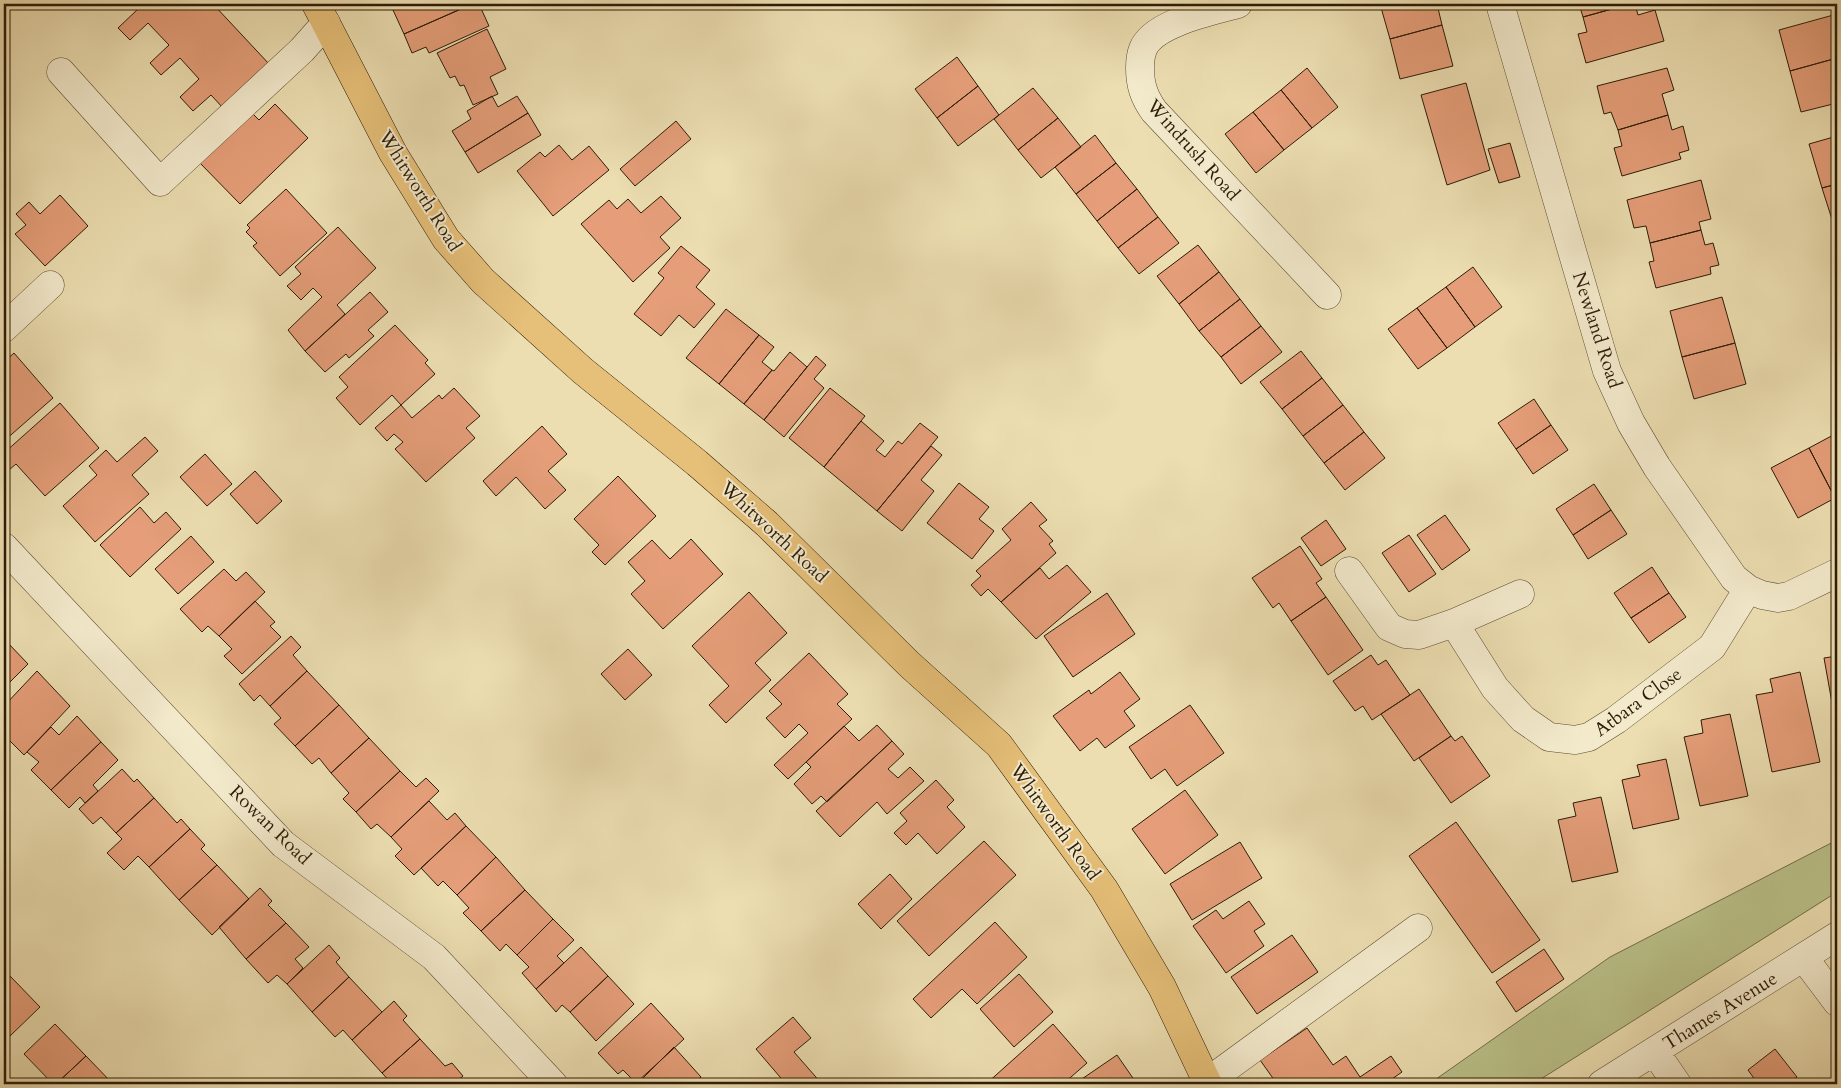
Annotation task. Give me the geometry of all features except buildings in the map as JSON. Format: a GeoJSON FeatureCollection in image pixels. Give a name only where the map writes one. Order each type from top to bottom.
{"type":"FeatureCollection","features":[{"type":"Feature","properties":{"kind":"main road","name":"Whitworth Road"},"geometry":{"type":"LineString","coordinates":[[321,13],[393,153],[446,238],[483,281],[582,371],[697,463],[767,524],[910,665],[999,746],[1104,889],[1162,987],[1208,1083]]}},
{"type":"Feature","properties":{"kind":"street","name":"Windrush Road"},"geometry":{"type":"LineString","coordinates":[[1238,4],[1184,20],[1153,36],[1143,48],[1140,83],[1145,98],[1154,111],[1327,295]]}},
{"type":"Feature","properties":{"kind":"street","name":"Newland Road"},"geometry":{"type":"LineString","coordinates":[[1500,4],[1607,371],[1631,423],[1657,467],[1734,578],[1748,589],[1762,595],[1789,596],[1837,573]]}},
{"type":"Feature","properties":{"kind":"street"},"geometry":{"type":"LineString","coordinates":[[61,72],[160,182],[302,50],[321,13]]}},
{"type":"Feature","properties":{"kind":"street"},"geometry":{"type":"LineString","coordinates":[[4,328],[50,286]]}},
{"type":"Feature","properties":{"kind":"street","name":"Rowan Road"},"geometry":{"type":"LineString","coordinates":[[4,547],[283,844],[434,957],[553,1084]]}},
{"type":"Feature","properties":{"kind":"street"},"geometry":{"type":"LineString","coordinates":[[1349,571],[1389,627],[1405,634],[1419,635],[1454,623],[1520,594]]}},
{"type":"Feature","properties":{"kind":"street","name":"Atbara Close"},"geometry":{"type":"LineString","coordinates":[[1454,623],[1495,688],[1516,712],[1537,730],[1549,737],[1575,740],[1589,737],[1616,720],[1712,647],[1748,589]]}},
{"type":"Feature","properties":{"kind":"street"},"geometry":{"type":"LineString","coordinates":[[1208,1083],[1418,928]]}},
{"type":"Feature","properties":{"kind":"street","name":"Thames Avenue"},"geometry":{"type":"LineString","coordinates":[[1602,1084],[1837,936]]}},
{"type":"Feature","properties":{"kind":"street"},"geometry":{"type":"LineString","coordinates":[[1804,958],[1837,1002]]}},
{"type":"Feature","properties":{"kind":"street"},"geometry":{"type":"LineString","coordinates":[[1655,1052],[1677,1084]]}},
{"type":"Feature","properties":{"kind":"green space"},"geometry":{"type":"Polygon","coordinates":[[[1837,840],[1837,892],[1533,1084],[1429,1084],[1610,957],[1837,840]]]}}]}
